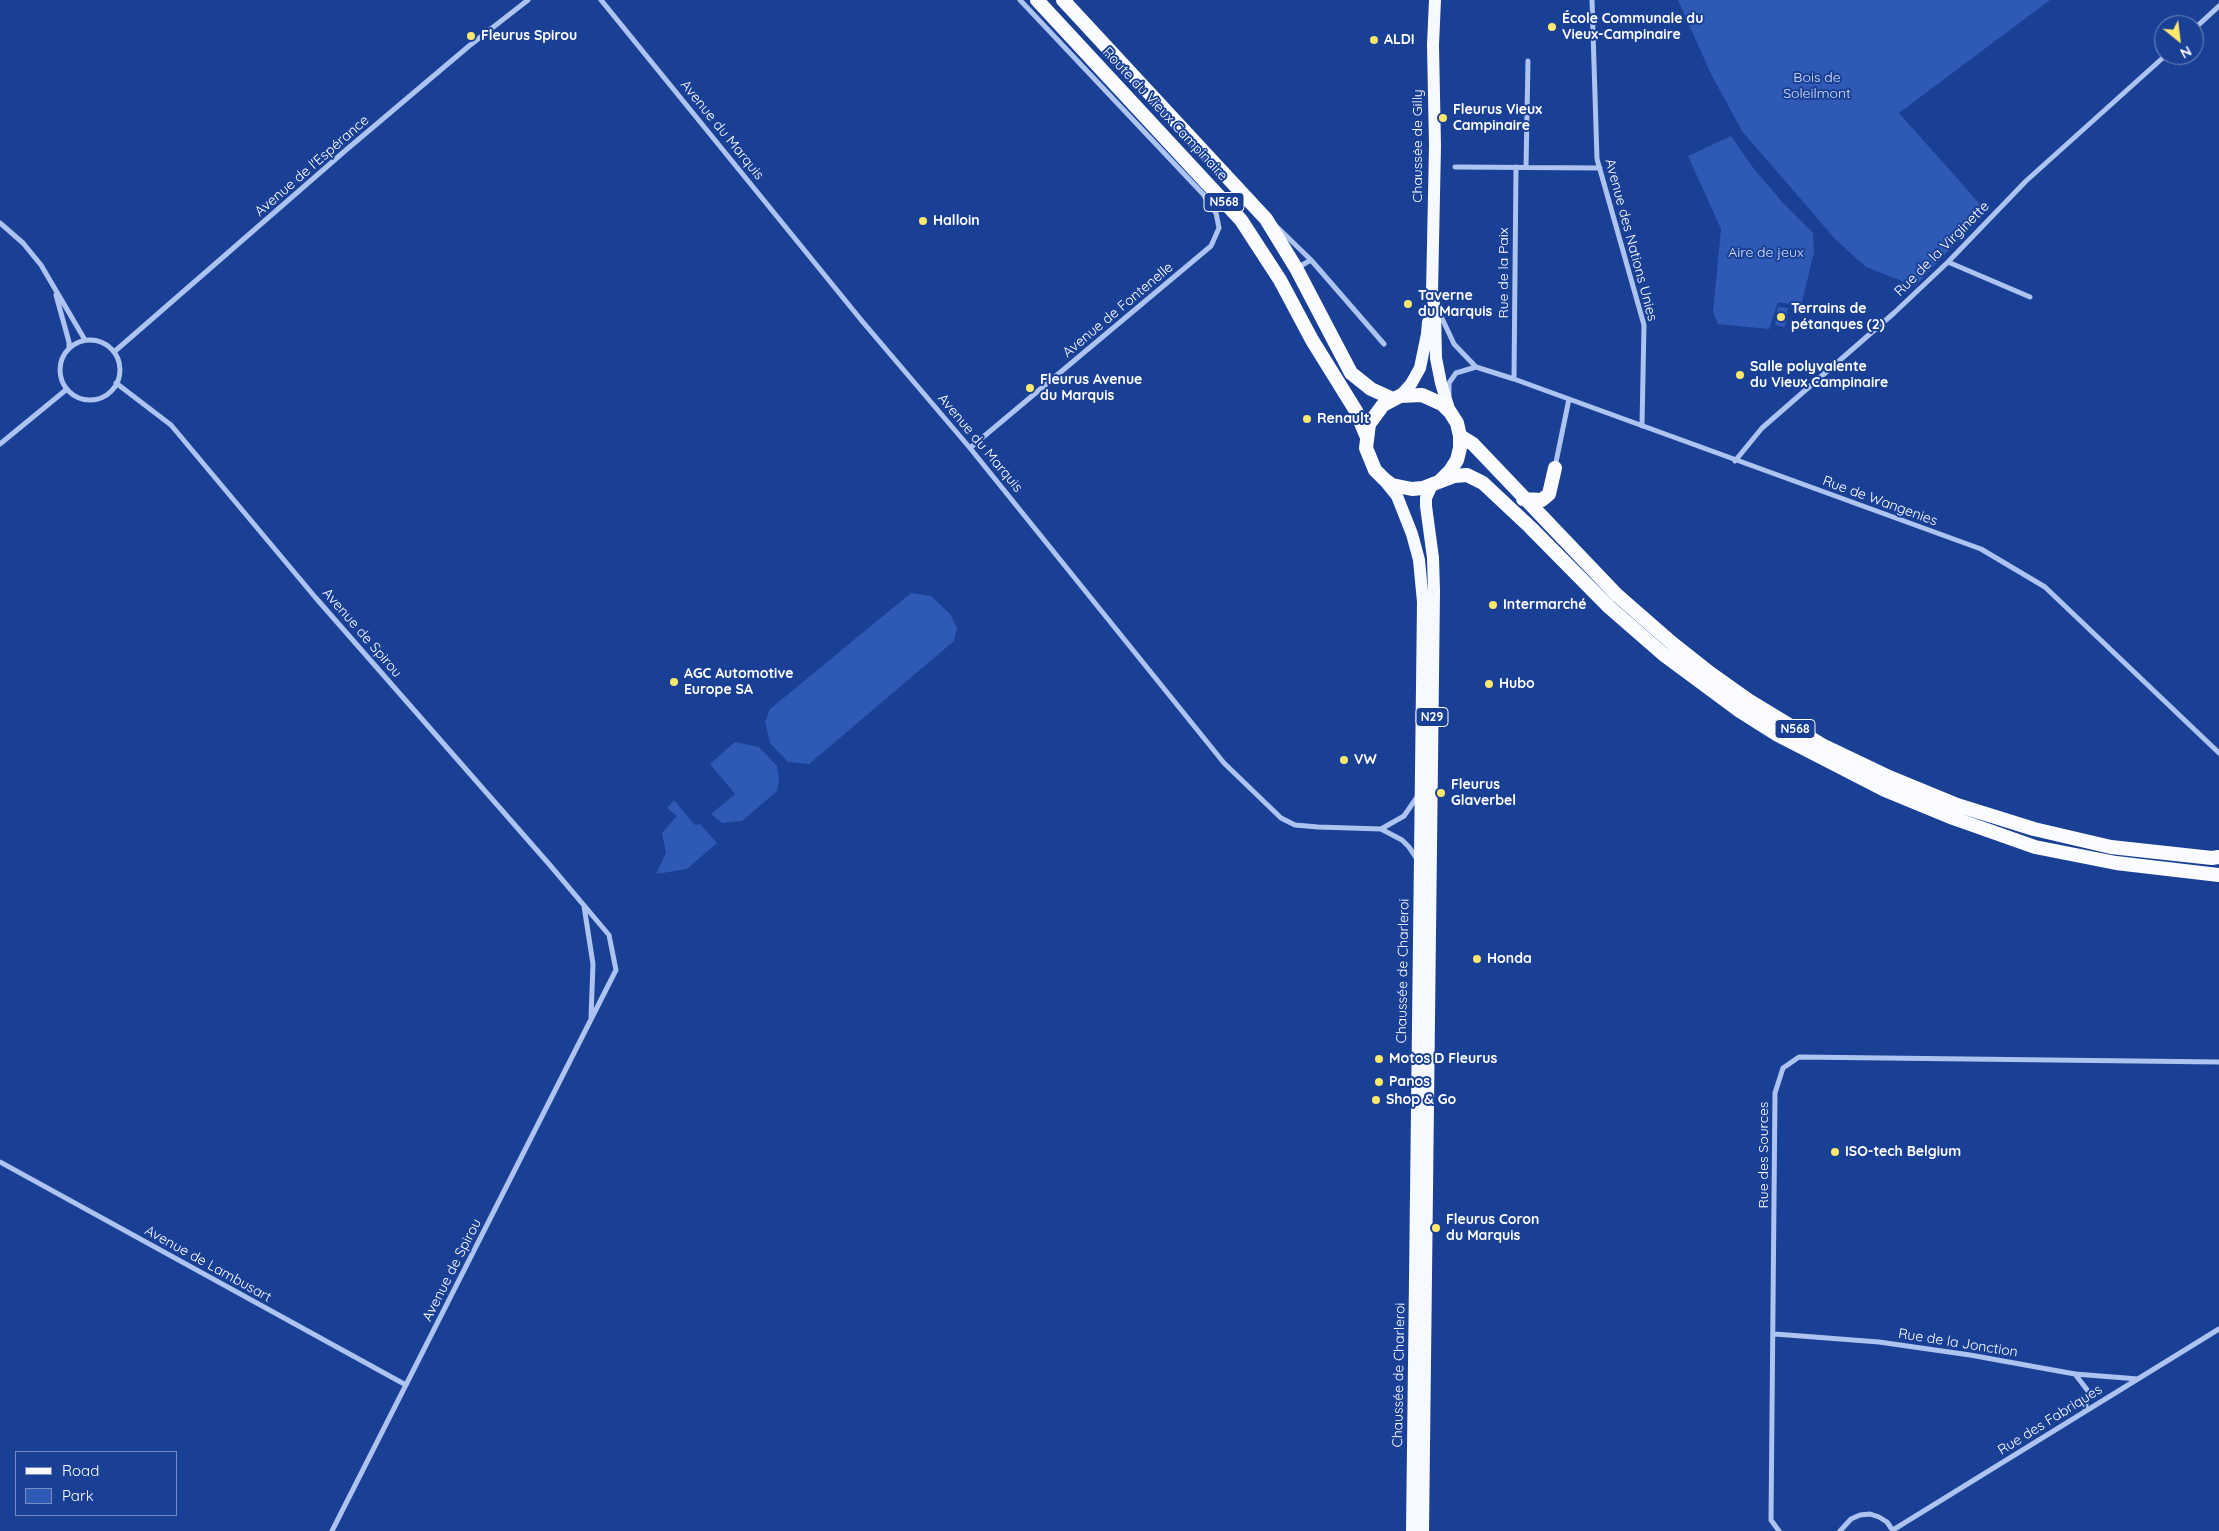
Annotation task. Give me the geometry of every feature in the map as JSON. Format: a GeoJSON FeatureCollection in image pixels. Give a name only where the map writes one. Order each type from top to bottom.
{"type":"FeatureCollection","features":[{"type":"Feature","properties":{"kind":"highway","name":"Route du Vieux Campinaire"},"geometry":{"type":"LineString","coordinates":[[1037,0],[1241,220],[1280,280],[1312,340],[1356,411],[1366,436]]}},
{"type":"Feature","properties":{"kind":"highway","name":"Route du Vieux Campinaire"},"geometry":{"type":"LineString","coordinates":[[1063,0],[1266,219],[1296,268],[1351,373],[1371,389],[1396,397]]}},
{"type":"Feature","properties":{"kind":"highway"},"geometry":{"type":"LineString","coordinates":[[1411,394],[1427,397],[1442,404],[1457,423],[1460,448],[1457,460],[1450,471],[1437,482],[1412,489],[1392,485],[1375,470],[1369,460],[1366,436],[1374,414],[1396,397],[1411,394]]}},
{"type":"Feature","properties":{"kind":"highway","name":"N568"},"geometry":{"type":"LineString","coordinates":[[1460,436],[1473,444],[1523,499],[1616,595],[1672,644],[1748,700],[1822,745],[1889,777],[1957,805],[2034,829],[2111,847],[2212,858],[2219,857]]}},
{"type":"Feature","properties":{"kind":"highway"},"geometry":{"type":"LineString","coordinates":[[1523,499],[1542,500],[1549,494],[1555,468]]}},
{"type":"Feature","properties":{"kind":"highway","name":"N568"},"geometry":{"type":"LineString","coordinates":[[1437,482],[1467,475],[1483,483],[1530,527],[1609,607],[1663,654],[1740,711],[1816,756],[1885,790],[1953,818],[2035,847],[2116,863],[2219,875]]}},
{"type":"Feature","properties":{"kind":"main road","name":"Chaussée de Gilly"},"geometry":{"type":"LineString","coordinates":[[1435,0],[1433,45],[1435,146],[1432,293],[1435,311],[1436,358],[1450,412]]}},
{"type":"Feature","properties":{"kind":"main road","name":"Chaussée de Gilly"},"geometry":{"type":"LineString","coordinates":[[1396,397],[1411,384],[1420,368],[1428,334],[1428,312],[1432,293]]}},
{"type":"Feature","properties":{"kind":"main road","name":"Chaussée de Charleroi"},"geometry":{"type":"LineString","coordinates":[[1384,479],[1397,496],[1404,513],[1416,549],[1420,571],[1423,616],[1420,867],[1424,952]]}},
{"type":"Feature","properties":{"kind":"main road","name":"Chaussée de Charleroi"},"geometry":{"type":"LineString","coordinates":[[1423,1531],[1424,952],[1434,577],[1426,498],[1437,482]]}},
{"type":"Feature","properties":{"kind":"main road","name":"Chaussée de Charleroi"},"geometry":{"type":"LineString","coordinates":[[1412,1531],[1423,1049]]}},
{"type":"Feature","properties":{"kind":"street","name":"Avenue de l'Espérance"},"geometry":{"type":"LineString","coordinates":[[114,352],[346,150],[469,46],[528,0]]}},
{"type":"Feature","properties":{"kind":"street","name":"Avenue du Marquis"},"geometry":{"type":"LineString","coordinates":[[600,0],[862,321],[970,448],[1224,763],[1282,818],[1295,825],[1381,829],[1402,840],[1410,847],[1420,867]]}},
{"type":"Feature","properties":{"kind":"street","name":"Avenue de Fontenelle"},"geometry":{"type":"LineString","coordinates":[[970,448],[1211,246],[1218,228],[1216,213],[1203,194],[1020,0]]}},
{"type":"Feature","properties":{"kind":"street","name":"Avenue des Nations Unies"},"geometry":{"type":"LineString","coordinates":[[1592,0],[1597,159],[1644,325],[1642,426]]}},
{"type":"Feature","properties":{"kind":"street"},"geometry":{"type":"LineString","coordinates":[[2204,20],[2219,6]]}},
{"type":"Feature","properties":{"kind":"street"},"geometry":{"type":"LineString","coordinates":[[1526,167],[1528,61]]}},
{"type":"Feature","properties":{"kind":"street","name":"Rue de la Virginette"},"geometry":{"type":"LineString","coordinates":[[1735,461],[1762,428],[1894,313],[1948,262],[2026,181],[2155,65]]}},
{"type":"Feature","properties":{"kind":"street"},"geometry":{"type":"LineString","coordinates":[[1455,167],[1600,168]]}},
{"type":"Feature","properties":{"kind":"street","name":"Rue de la Paix"},"geometry":{"type":"LineString","coordinates":[[1514,379],[1516,167]]}},
{"type":"Feature","properties":{"kind":"street","name":"Route du Vieux Campinaire"},"geometry":{"type":"LineString","coordinates":[[1266,219],[1279,228],[1311,260],[1384,344]]}},
{"type":"Feature","properties":{"kind":"street"},"geometry":{"type":"LineString","coordinates":[[0,223],[23,243],[41,265],[85,340]]}},
{"type":"Feature","properties":{"kind":"street"},"geometry":{"type":"LineString","coordinates":[[1296,268],[1311,260]]}},
{"type":"Feature","properties":{"kind":"street"},"geometry":{"type":"LineString","coordinates":[[1948,262],[2030,297]]}},
{"type":"Feature","properties":{"kind":"street"},"geometry":{"type":"LineString","coordinates":[[56,292],[69,342],[69,348],[60,364],[60,372],[67,389],[83,399],[93,399],[110,391],[116,383],[120,367],[114,352],[101,342],[85,340],[69,348]]}},
{"type":"Feature","properties":{"kind":"street"},"geometry":{"type":"LineString","coordinates":[[1435,311],[1439,312],[1454,344],[1476,367],[1456,373],[1449,383],[1450,412]]}},
{"type":"Feature","properties":{"kind":"street","name":"Rue de Wangenies"},"geometry":{"type":"LineString","coordinates":[[1476,367],[1514,379],[1981,549],[2045,587],[2219,753]]}},
{"type":"Feature","properties":{"kind":"street","name":"Avenue de Spirou"},"geometry":{"type":"LineString","coordinates":[[116,383],[171,425],[315,597],[609,935],[616,970],[332,1531]]}},
{"type":"Feature","properties":{"kind":"street"},"geometry":{"type":"LineString","coordinates":[[0,444],[67,389]]}},
{"type":"Feature","properties":{"kind":"street"},"geometry":{"type":"LineString","coordinates":[[1555,468],[1569,399]]}},
{"type":"Feature","properties":{"kind":"street"},"geometry":{"type":"LineString","coordinates":[[1381,829],[1404,816],[1415,802],[1421,785]]}},
{"type":"Feature","properties":{"kind":"street","name":"Avenue de Spirou"},"geometry":{"type":"LineString","coordinates":[[583,905],[593,964],[591,1019]]}},
{"type":"Feature","properties":{"kind":"street","name":"Rue des Sources"},"geometry":{"type":"LineString","coordinates":[[1779,1531],[1771,1520],[1775,1334],[1775,1093],[1783,1068],[1799,1057],[2219,1062]]}},
{"type":"Feature","properties":{"kind":"street","name":"Avenue de Lambusart"},"geometry":{"type":"LineString","coordinates":[[0,1162],[406,1385]]}},
{"type":"Feature","properties":{"kind":"street","name":"Rue des Fabriques"},"geometry":{"type":"LineString","coordinates":[[1893,1531],[2219,1329]]}},
{"type":"Feature","properties":{"kind":"street","name":"Rue de la Jonction"},"geometry":{"type":"LineString","coordinates":[[1775,1334],[1879,1342],[1970,1355],[2075,1374],[2138,1379]]}},
{"type":"Feature","properties":{"kind":"street"},"geometry":{"type":"LineString","coordinates":[[2075,1374],[2088,1391],[2085,1411]]}},
{"type":"Feature","properties":{"kind":"street"},"geometry":{"type":"LineString","coordinates":[[1840,1531],[1851,1519],[1860,1515],[1870,1514],[1888,1522],[1893,1531]]}},
{"type":"Feature","properties":{"kind":"green space","name":"Bois de Soleilmont"},"geometry":{"type":"Polygon","coordinates":[[[1678,0],[2050,0],[1899,113],[1986,211],[1915,286],[1866,267],[1836,240],[1742,131],[1711,74],[1678,0]]]}},
{"type":"Feature","properties":{"kind":"green space","name":"Aire de jeux"},"geometry":{"type":"Polygon","coordinates":[[[1731,136],[1754,169],[1783,203],[1813,233],[1814,252],[1801,306],[1778,302],[1769,329],[1718,324],[1713,312],[1721,229],[1688,156],[1731,136]]]}},
{"type":"Feature","properties":{"kind":"green space","name":"Terrains de pétanques (2)"},"geometry":{"type":"Polygon","coordinates":[[[1778,307],[1788,308],[1785,327],[1775,325],[1778,307]]]}},
{"type":"Feature","properties":{"kind":"green space"},"geometry":{"type":"Polygon","coordinates":[[[911,593],[931,596],[950,614],[957,628],[954,641],[809,764],[788,762],[770,743],[765,722],[770,709],[911,593]]]}},
{"type":"Feature","properties":{"kind":"green space"},"geometry":{"type":"Polygon","coordinates":[[[735,742],[759,747],[777,766],[779,780],[777,791],[742,821],[722,823],[711,814],[735,794],[710,764],[735,742]]]}},
{"type":"Feature","properties":{"kind":"green space"},"geometry":{"type":"Polygon","coordinates":[[[674,800],[695,825],[700,824],[717,843],[687,869],[656,874],[666,853],[662,833],[677,816],[667,808],[674,800]]]}},
{"type":"Feature","properties":{"kind":"place","name":"École Communale du Vieux-Campinaire"},"geometry":{"type":"Point","coordinates":[1552,27]}},
{"type":"Feature","properties":{"kind":"place","name":"Fleurus Spirou"},"geometry":{"type":"Point","coordinates":[471,36]}},
{"type":"Feature","properties":{"kind":"place","name":"ALDI"},"geometry":{"type":"Point","coordinates":[1374,40]}},
{"type":"Feature","properties":{"kind":"place","name":"Fleurus Vieux Campinaire"},"geometry":{"type":"Point","coordinates":[1443,118]}},
{"type":"Feature","properties":{"kind":"place","name":"Halloin"},"geometry":{"type":"Point","coordinates":[923,221]}},
{"type":"Feature","properties":{"kind":"place","name":"Taverne du Marquis"},"geometry":{"type":"Point","coordinates":[1408,304]}},
{"type":"Feature","properties":{"kind":"place","name":"Terrains de pétanques (2)"},"geometry":{"type":"Point","coordinates":[1781,317]}},
{"type":"Feature","properties":{"kind":"place","name":"Salle polyvalente du Vieux Campinaire"},"geometry":{"type":"Point","coordinates":[1740,375]}},
{"type":"Feature","properties":{"kind":"place","name":"Fleurus Avenue du Marquis"},"geometry":{"type":"Point","coordinates":[1030,388]}},
{"type":"Feature","properties":{"kind":"place","name":"Renault"},"geometry":{"type":"Point","coordinates":[1307,419]}},
{"type":"Feature","properties":{"kind":"place","name":"Intermarché"},"geometry":{"type":"Point","coordinates":[1493,605]}},
{"type":"Feature","properties":{"kind":"place","name":"AGC Automotive Europe SA"},"geometry":{"type":"Point","coordinates":[674,682]}},
{"type":"Feature","properties":{"kind":"place","name":"Hubo"},"geometry":{"type":"Point","coordinates":[1489,684]}},
{"type":"Feature","properties":{"kind":"place","name":"VW"},"geometry":{"type":"Point","coordinates":[1344,760]}},
{"type":"Feature","properties":{"kind":"place","name":"Fleurus Glaverbel"},"geometry":{"type":"Point","coordinates":[1441,793]}},
{"type":"Feature","properties":{"kind":"place","name":"Honda"},"geometry":{"type":"Point","coordinates":[1477,959]}},
{"type":"Feature","properties":{"kind":"place","name":"Motos D Fleurus"},"geometry":{"type":"Point","coordinates":[1379,1059]}},
{"type":"Feature","properties":{"kind":"place","name":"Panos"},"geometry":{"type":"Point","coordinates":[1379,1082]}},
{"type":"Feature","properties":{"kind":"place","name":"Shop & Go"},"geometry":{"type":"Point","coordinates":[1376,1100]}},
{"type":"Feature","properties":{"kind":"place","name":"ISO-tech Belgium"},"geometry":{"type":"Point","coordinates":[1835,1152]}},
{"type":"Feature","properties":{"kind":"place","name":"Fleurus Coron du Marquis"},"geometry":{"type":"Point","coordinates":[1436,1228]}}]}
